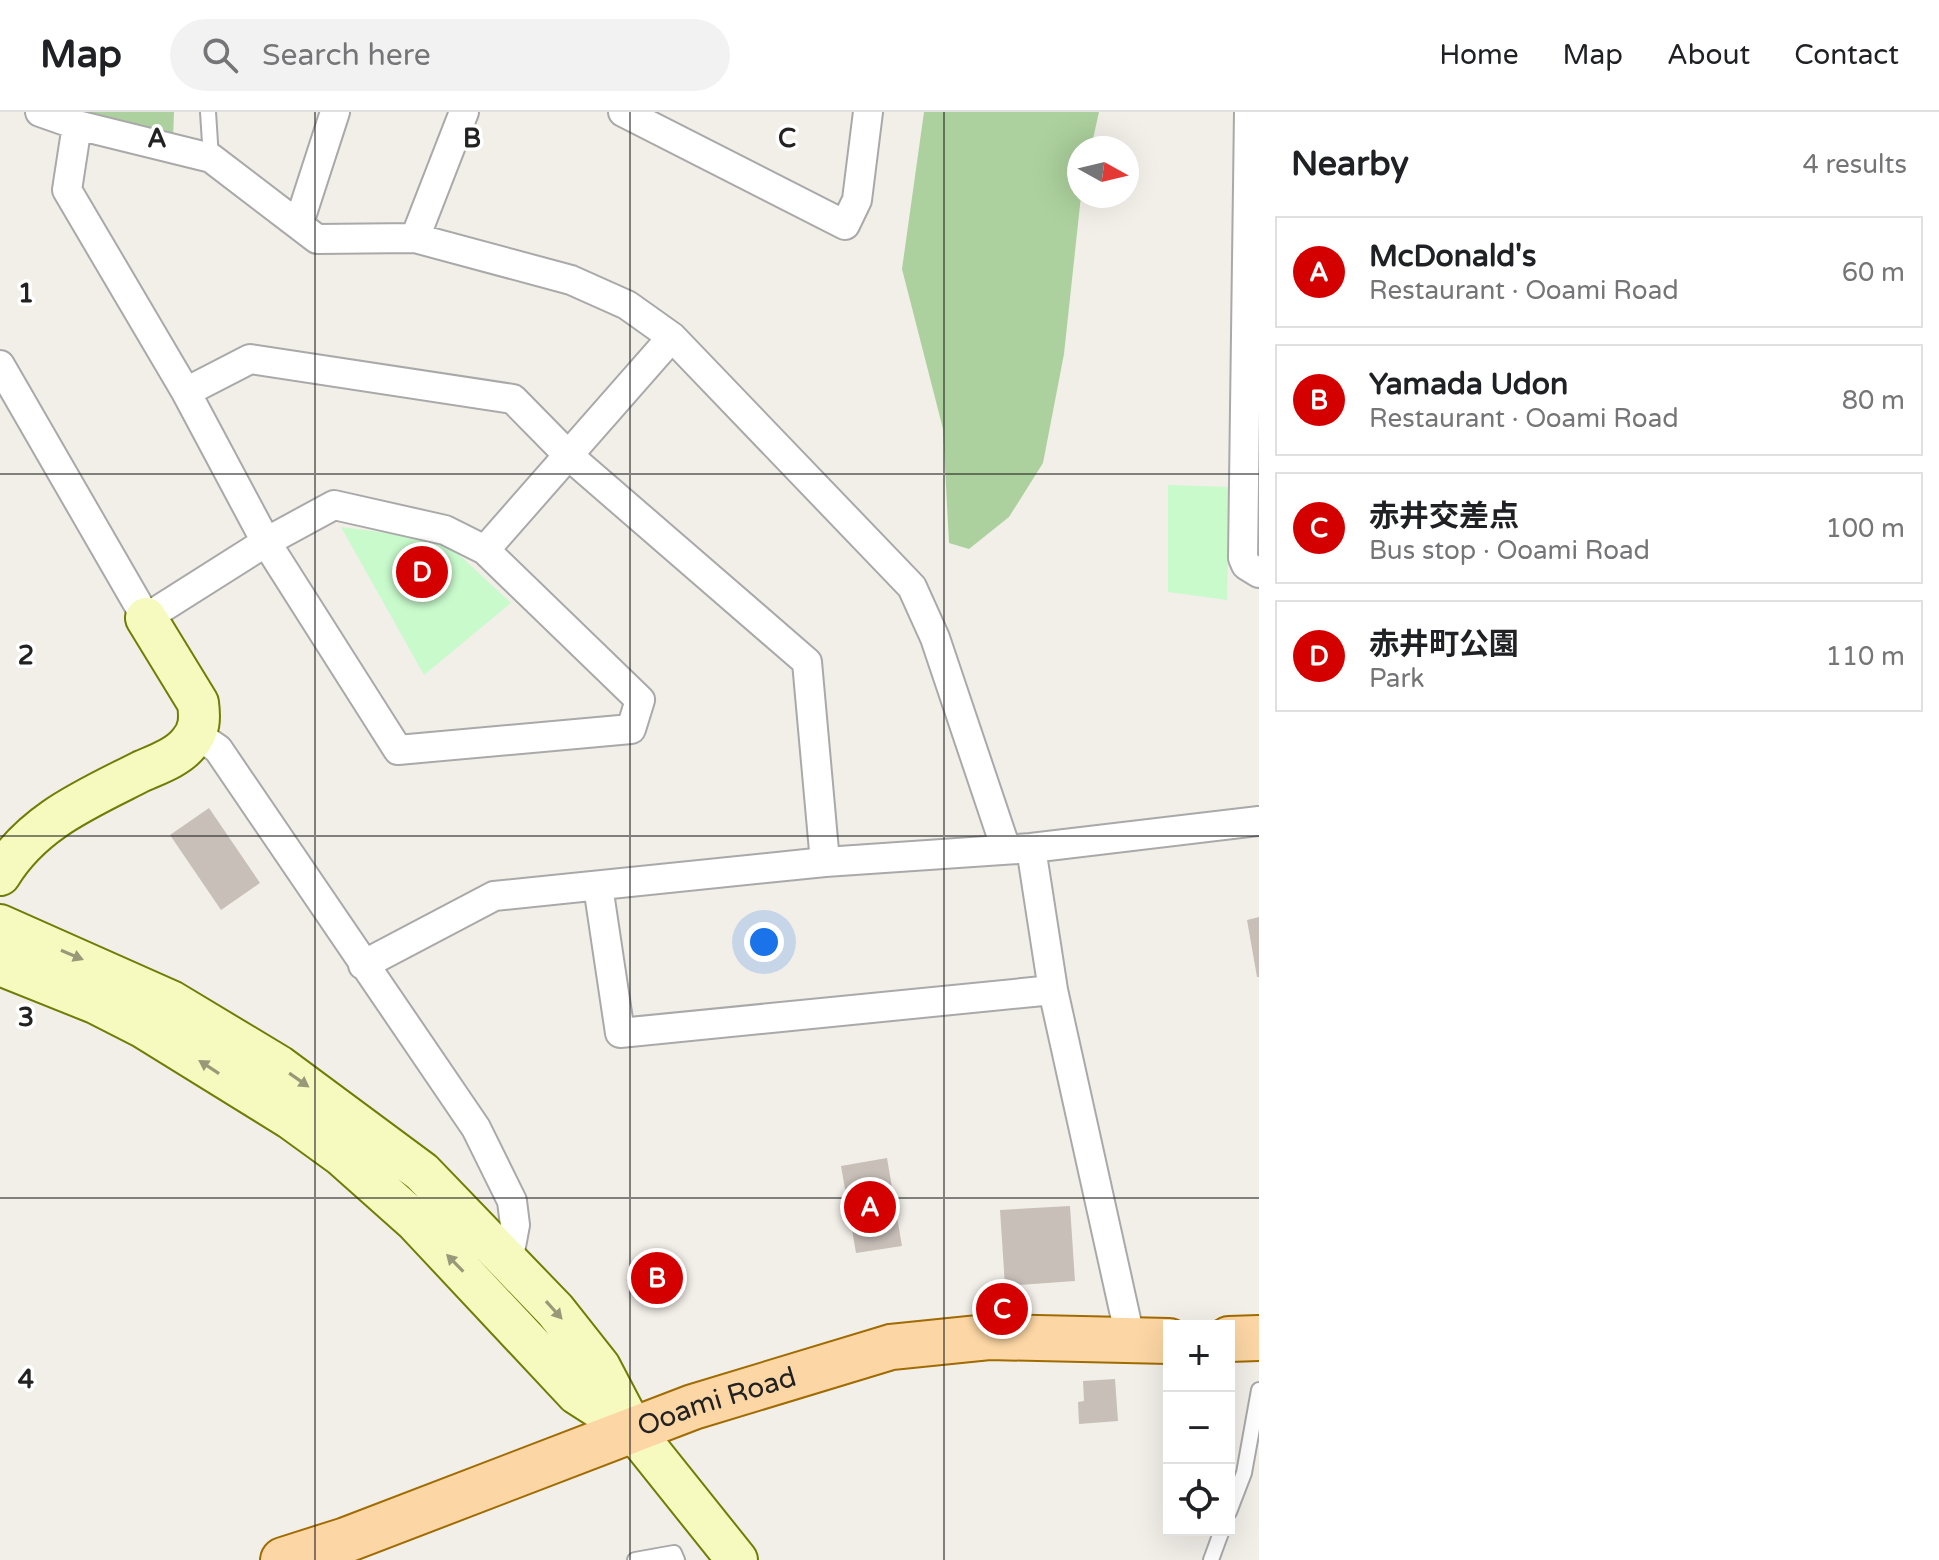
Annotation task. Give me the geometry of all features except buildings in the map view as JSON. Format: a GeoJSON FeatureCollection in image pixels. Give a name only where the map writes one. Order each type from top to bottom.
{"type":"FeatureCollection","features":[{"type":"Feature","properties":{"kind":"main road","name":"Ooami Road"},"geometry":{"type":"LineString","coordinates":[[283,1560],[728,1395],[891,1347],[989,1337],[1150,1341]]}},
{"type":"Feature","properties":{"kind":"main road"},"geometry":{"type":"LineString","coordinates":[[1235,1339],[1259,1338]]}},
{"type":"Feature","properties":{"kind":"street"},"geometry":{"type":"LineString","coordinates":[[40,112],[77,125],[211,158],[317,239],[415,238],[571,280],[627,305],[672,337],[912,587],[1018,848],[1053,990],[1150,1341]]}},
{"type":"Feature","properties":{"kind":"street"},"geometry":{"type":"LineString","coordinates":[[299,223],[335,112]]}},
{"type":"Feature","properties":{"kind":"street"},"geometry":{"type":"LineString","coordinates":[[415,238],[464,112]]}},
{"type":"Feature","properties":{"kind":"street"},"geometry":{"type":"LineString","coordinates":[[626,113],[845,225],[857,200],[868,112]]}},
{"type":"Feature","properties":{"kind":"street"},"geometry":{"type":"LineString","coordinates":[[1249,112],[1243,558],[1246,565],[1259,573]]}},
{"type":"Feature","properties":{"kind":"street"},"geometry":{"type":"LineString","coordinates":[[77,125],[67,190],[186,392],[266,542],[398,750],[631,729],[640,700],[485,550],[445,530],[334,505],[266,542],[146,618]]}},
{"type":"Feature","properties":{"kind":"street"},"geometry":{"type":"LineString","coordinates":[[485,550],[672,337]]}},
{"type":"Feature","properties":{"kind":"street"},"geometry":{"type":"LineString","coordinates":[[186,392],[250,359],[513,399],[568,455],[807,662],[825,862]]}},
{"type":"Feature","properties":{"kind":"street"},"geometry":{"type":"LineString","coordinates":[[0,365],[198,703],[200,718],[196,734],[179,753],[70,808],[38,829],[12,855],[0,875]]}},
{"type":"Feature","properties":{"kind":"street"},"geometry":{"type":"LineString","coordinates":[[196,734],[218,749],[363,965],[427,1051],[476,1128],[512,1201],[515,1225],[508,1262]]}},
{"type":"Feature","properties":{"kind":"street"},"geometry":{"type":"LineString","coordinates":[[363,965],[494,896],[825,862],[1018,848],[1259,821]]}},
{"type":"Feature","properties":{"kind":"street"},"geometry":{"type":"LineString","coordinates":[[598,886],[620,1033],[1053,990]]}},
{"type":"Feature","properties":{"kind":"street"},"geometry":{"type":"LineString","coordinates":[[0,925],[171,1001],[279,1066],[422,1172],[555,1310],[600,1367],[633,1430],[737,1560]]}},
{"type":"Feature","properties":{"kind":"street"},"geometry":{"type":"LineString","coordinates":[[0,965],[83,997],[144,1028],[278,1111],[342,1156],[415,1221],[528,1338],[577,1394],[633,1430]]}},
{"type":"Feature","properties":{"kind":"lane"},"geometry":{"type":"LineString","coordinates":[[208,112],[211,158]]}},
{"type":"Feature","properties":{"kind":"lane"},"geometry":{"type":"LineString","coordinates":[[1235,1496],[1244,1473],[1259,1390]]}},
{"type":"Feature","properties":{"kind":"lane"},"geometry":{"type":"LineString","coordinates":[[1211,1560],[1220,1536]]}},
{"type":"Feature","properties":{"kind":"lane"},"geometry":{"type":"LineString","coordinates":[[635,1560],[674,1553],[677,1560]]}},
{"type":"Feature","properties":{"kind":"green space"},"geometry":{"type":"Polygon","coordinates":[[[74,112],[174,112],[173,139],[74,112]]]}},
{"type":"Feature","properties":{"kind":"green space"},"geometry":{"type":"Polygon","coordinates":[[[924,112],[1099,112],[1094,136],[1067,136],[1067,208],[1080,208],[1064,354],[1043,463],[1009,517],[969,549],[949,543],[943,429],[902,269],[924,112]]]}},
{"type":"Feature","properties":{"kind":"green space"},"geometry":{"type":"Polygon","coordinates":[[[1168,485],[1230,487],[1227,600],[1168,592],[1168,485]]]}},
{"type":"Feature","properties":{"kind":"green space"},"geometry":{"type":"Polygon","coordinates":[[[341,527],[443,540],[511,603],[424,675],[341,527]]]}},
{"type":"Feature","properties":{"kind":"place","name":"赤井町公園"},"geometry":{"type":"Point","coordinates":[422,572]}},
{"type":"Feature","properties":{"kind":"place","name":"McDonald's"},"geometry":{"type":"Point","coordinates":[870,1207]}},
{"type":"Feature","properties":{"kind":"place","name":"Yamada Udon"},"geometry":{"type":"Point","coordinates":[657,1278]}},
{"type":"Feature","properties":{"kind":"place","name":"赤井交差点"},"geometry":{"type":"Point","coordinates":[1002,1309]}}]}
